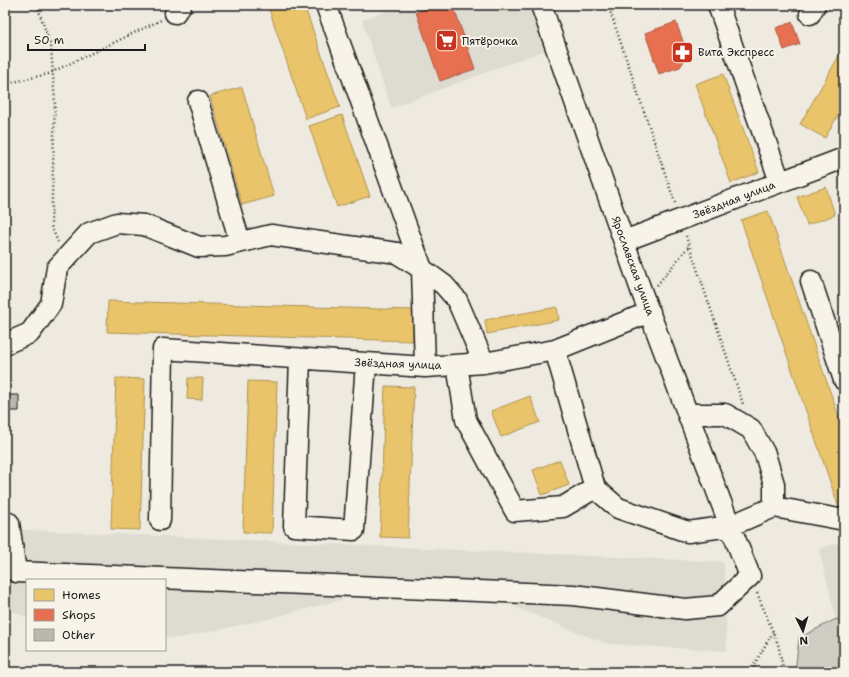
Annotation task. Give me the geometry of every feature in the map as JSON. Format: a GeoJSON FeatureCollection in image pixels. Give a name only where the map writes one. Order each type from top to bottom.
{"type":"FeatureCollection","features":[{"type":"Feature","properties":{"kind":"street"},"geometry":{"type":"LineString","coordinates":[[326,5],[422,269],[425,367]]}},
{"type":"Feature","properties":{"kind":"street","name":"Ярославская улица"},"geometry":{"type":"LineString","coordinates":[[541,5],[624,241],[750,576]]}},
{"type":"Feature","properties":{"kind":"street"},"geometry":{"type":"LineString","coordinates":[[718,5],[780,182]]}},
{"type":"Feature","properties":{"kind":"street"},"geometry":{"type":"LineString","coordinates":[[198,101],[240,242]]}},
{"type":"Feature","properties":{"kind":"street","name":"Звёздная улица"},"geometry":{"type":"LineString","coordinates":[[624,241],[780,182],[841,155]]}},
{"type":"Feature","properties":{"kind":"street"},"geometry":{"type":"LineString","coordinates":[[5,344],[30,333],[51,304],[57,268],[89,233],[117,223],[144,225],[199,247],[225,246],[271,235],[397,253],[444,285],[458,300],[484,363]]}},
{"type":"Feature","properties":{"kind":"street"},"geometry":{"type":"LineString","coordinates":[[811,281],[844,380]]}},
{"type":"Feature","properties":{"kind":"street","name":"Звёздная улица"},"geometry":{"type":"LineString","coordinates":[[160,520],[163,349],[425,367],[484,363],[555,350],[650,312]]}},
{"type":"Feature","properties":{"kind":"street"},"geometry":{"type":"LineString","coordinates":[[555,350],[595,488],[618,508],[688,532],[730,526],[774,507],[839,519],[844,518]]}},
{"type":"Feature","properties":{"kind":"street"},"geometry":{"type":"LineString","coordinates":[[300,359],[294,526],[346,530],[354,530],[366,363]]}},
{"type":"Feature","properties":{"kind":"street"},"geometry":{"type":"LineString","coordinates":[[457,365],[466,420],[515,511],[564,507],[595,488]]}},
{"type":"Feature","properties":{"kind":"street"},"geometry":{"type":"LineString","coordinates":[[688,414],[725,414],[752,429],[765,454],[774,484],[774,507]]}},
{"type":"Feature","properties":{"kind":"street"},"geometry":{"type":"LineString","coordinates":[[5,523],[9,523],[16,572],[573,595],[685,609],[718,606],[750,576]]}},
{"type":"Feature","properties":{"kind":"path"},"geometry":{"type":"LineString","coordinates":[[37,5],[51,47],[53,72],[55,104],[51,226],[65,259]]}},
{"type":"Feature","properties":{"kind":"path"},"geometry":{"type":"LineString","coordinates":[[5,84],[53,72],[178,9]]}},
{"type":"Feature","properties":{"kind":"path"},"geometry":{"type":"LineString","coordinates":[[655,288],[689,246]]}},
{"type":"Feature","properties":{"kind":"path"},"geometry":{"type":"LineString","coordinates":[[750,576],[778,644],[784,672]]}},
{"type":"Feature","properties":{"kind":"path"},"geometry":{"type":"LineString","coordinates":[[754,672],[754,665],[773,632]]}},
{"type":"Feature","properties":{"kind":"shaded area"},"geometry":{"type":"Polygon","coordinates":[[[402,5],[531,5],[546,50],[391,108],[362,20],[402,5]]]}},
{"type":"Feature","properties":{"kind":"shaded area"},"geometry":{"type":"Polygon","coordinates":[[[5,529],[724,562],[727,651],[609,644],[578,633],[501,601],[355,596],[260,621],[179,638],[166,638],[166,579],[26,579],[26,618],[5,607],[5,529]]]}},
{"type":"Feature","properties":{"kind":"shaded area"},"geometry":{"type":"Polygon","coordinates":[[[844,541],[844,623],[836,619],[819,549],[844,541]]]}},
{"type":"Feature","properties":{"kind":"shaded area"},"geometry":{"type":"Polygon","coordinates":[[[836,619],[844,623],[844,672],[795,672],[799,638],[836,619]]]}},
{"type":"Feature","properties":{"kind":"building: Homes"},"geometry":{"type":"Polygon","coordinates":[[[304,5],[340,107],[306,119],[268,6],[304,5]]]}},
{"type":"Feature","properties":{"kind":"building: Homes"},"geometry":{"type":"Polygon","coordinates":[[[844,47],[844,105],[825,138],[800,124],[844,47]]]}},
{"type":"Feature","properties":{"kind":"building: Homes"},"geometry":{"type":"Polygon","coordinates":[[[723,74],[759,172],[731,183],[695,84],[723,74]]]}},
{"type":"Feature","properties":{"kind":"building: Homes"},"geometry":{"type":"Polygon","coordinates":[[[242,87],[274,196],[242,205],[210,96],[242,87]]]}},
{"type":"Feature","properties":{"kind":"building: Homes"},"geometry":{"type":"Polygon","coordinates":[[[342,115],[370,196],[337,207],[309,126],[342,115]]]}},
{"type":"Feature","properties":{"kind":"building: Homes"},"geometry":{"type":"Polygon","coordinates":[[[826,187],[835,215],[807,225],[797,197],[826,187]]]}},
{"type":"Feature","properties":{"kind":"building: Homes"},"geometry":{"type":"Polygon","coordinates":[[[768,211],[844,432],[844,506],[839,508],[741,220],[768,211]]]}},
{"type":"Feature","properties":{"kind":"building: Homes"},"geometry":{"type":"Polygon","coordinates":[[[108,301],[414,310],[413,341],[107,332],[108,301]]]}},
{"type":"Feature","properties":{"kind":"building: Homes"},"geometry":{"type":"Polygon","coordinates":[[[557,307],[559,320],[487,334],[485,320],[557,307]]]}},
{"type":"Feature","properties":{"kind":"building: Homes"},"geometry":{"type":"Polygon","coordinates":[[[116,378],[145,379],[140,530],[111,529],[116,378]]]}},
{"type":"Feature","properties":{"kind":"building: Homes"},"geometry":{"type":"Polygon","coordinates":[[[188,378],[203,378],[202,400],[187,399],[188,378]]]}},
{"type":"Feature","properties":{"kind":"building: Homes"},"geometry":{"type":"Polygon","coordinates":[[[248,381],[277,382],[272,533],[243,532],[248,381]]]}},
{"type":"Feature","properties":{"kind":"building: Homes"},"geometry":{"type":"Polygon","coordinates":[[[385,386],[414,387],[408,538],[380,537],[385,386]]]}},
{"type":"Feature","properties":{"kind":"building: Homes"},"geometry":{"type":"Polygon","coordinates":[[[530,396],[540,422],[501,437],[491,411],[530,396]]]}},
{"type":"Feature","properties":{"kind":"building: Homes"},"geometry":{"type":"Polygon","coordinates":[[[560,460],[569,485],[542,495],[533,470],[560,460]]]}},
{"type":"Feature","properties":{"kind":"building: Shops","name":"Пятёрочка"},"geometry":{"type":"Polygon","coordinates":[[[439,5],[453,5],[475,69],[440,81],[416,12],[439,5]]]}},
{"type":"Feature","properties":{"kind":"building: Shops"},"geometry":{"type":"Polygon","coordinates":[[[676,22],[688,55],[680,67],[659,74],[645,33],[676,22]]]}},
{"type":"Feature","properties":{"kind":"building: Shops"},"geometry":{"type":"Polygon","coordinates":[[[792,22],[800,44],[784,50],[776,28],[792,22]]]}},
{"type":"Feature","properties":{"kind":"building: Other"},"geometry":{"type":"Polygon","coordinates":[[[5,395],[19,395],[19,411],[5,411],[5,395]]]}},
{"type":"Feature","properties":{"kind":"place","name":"Пятёрочка"},"geometry":{"type":"Point","coordinates":[446,41]}},
{"type":"Feature","properties":{"kind":"place","name":"Вита Экспресс"},"geometry":{"type":"Point","coordinates":[682,52]}}]}
